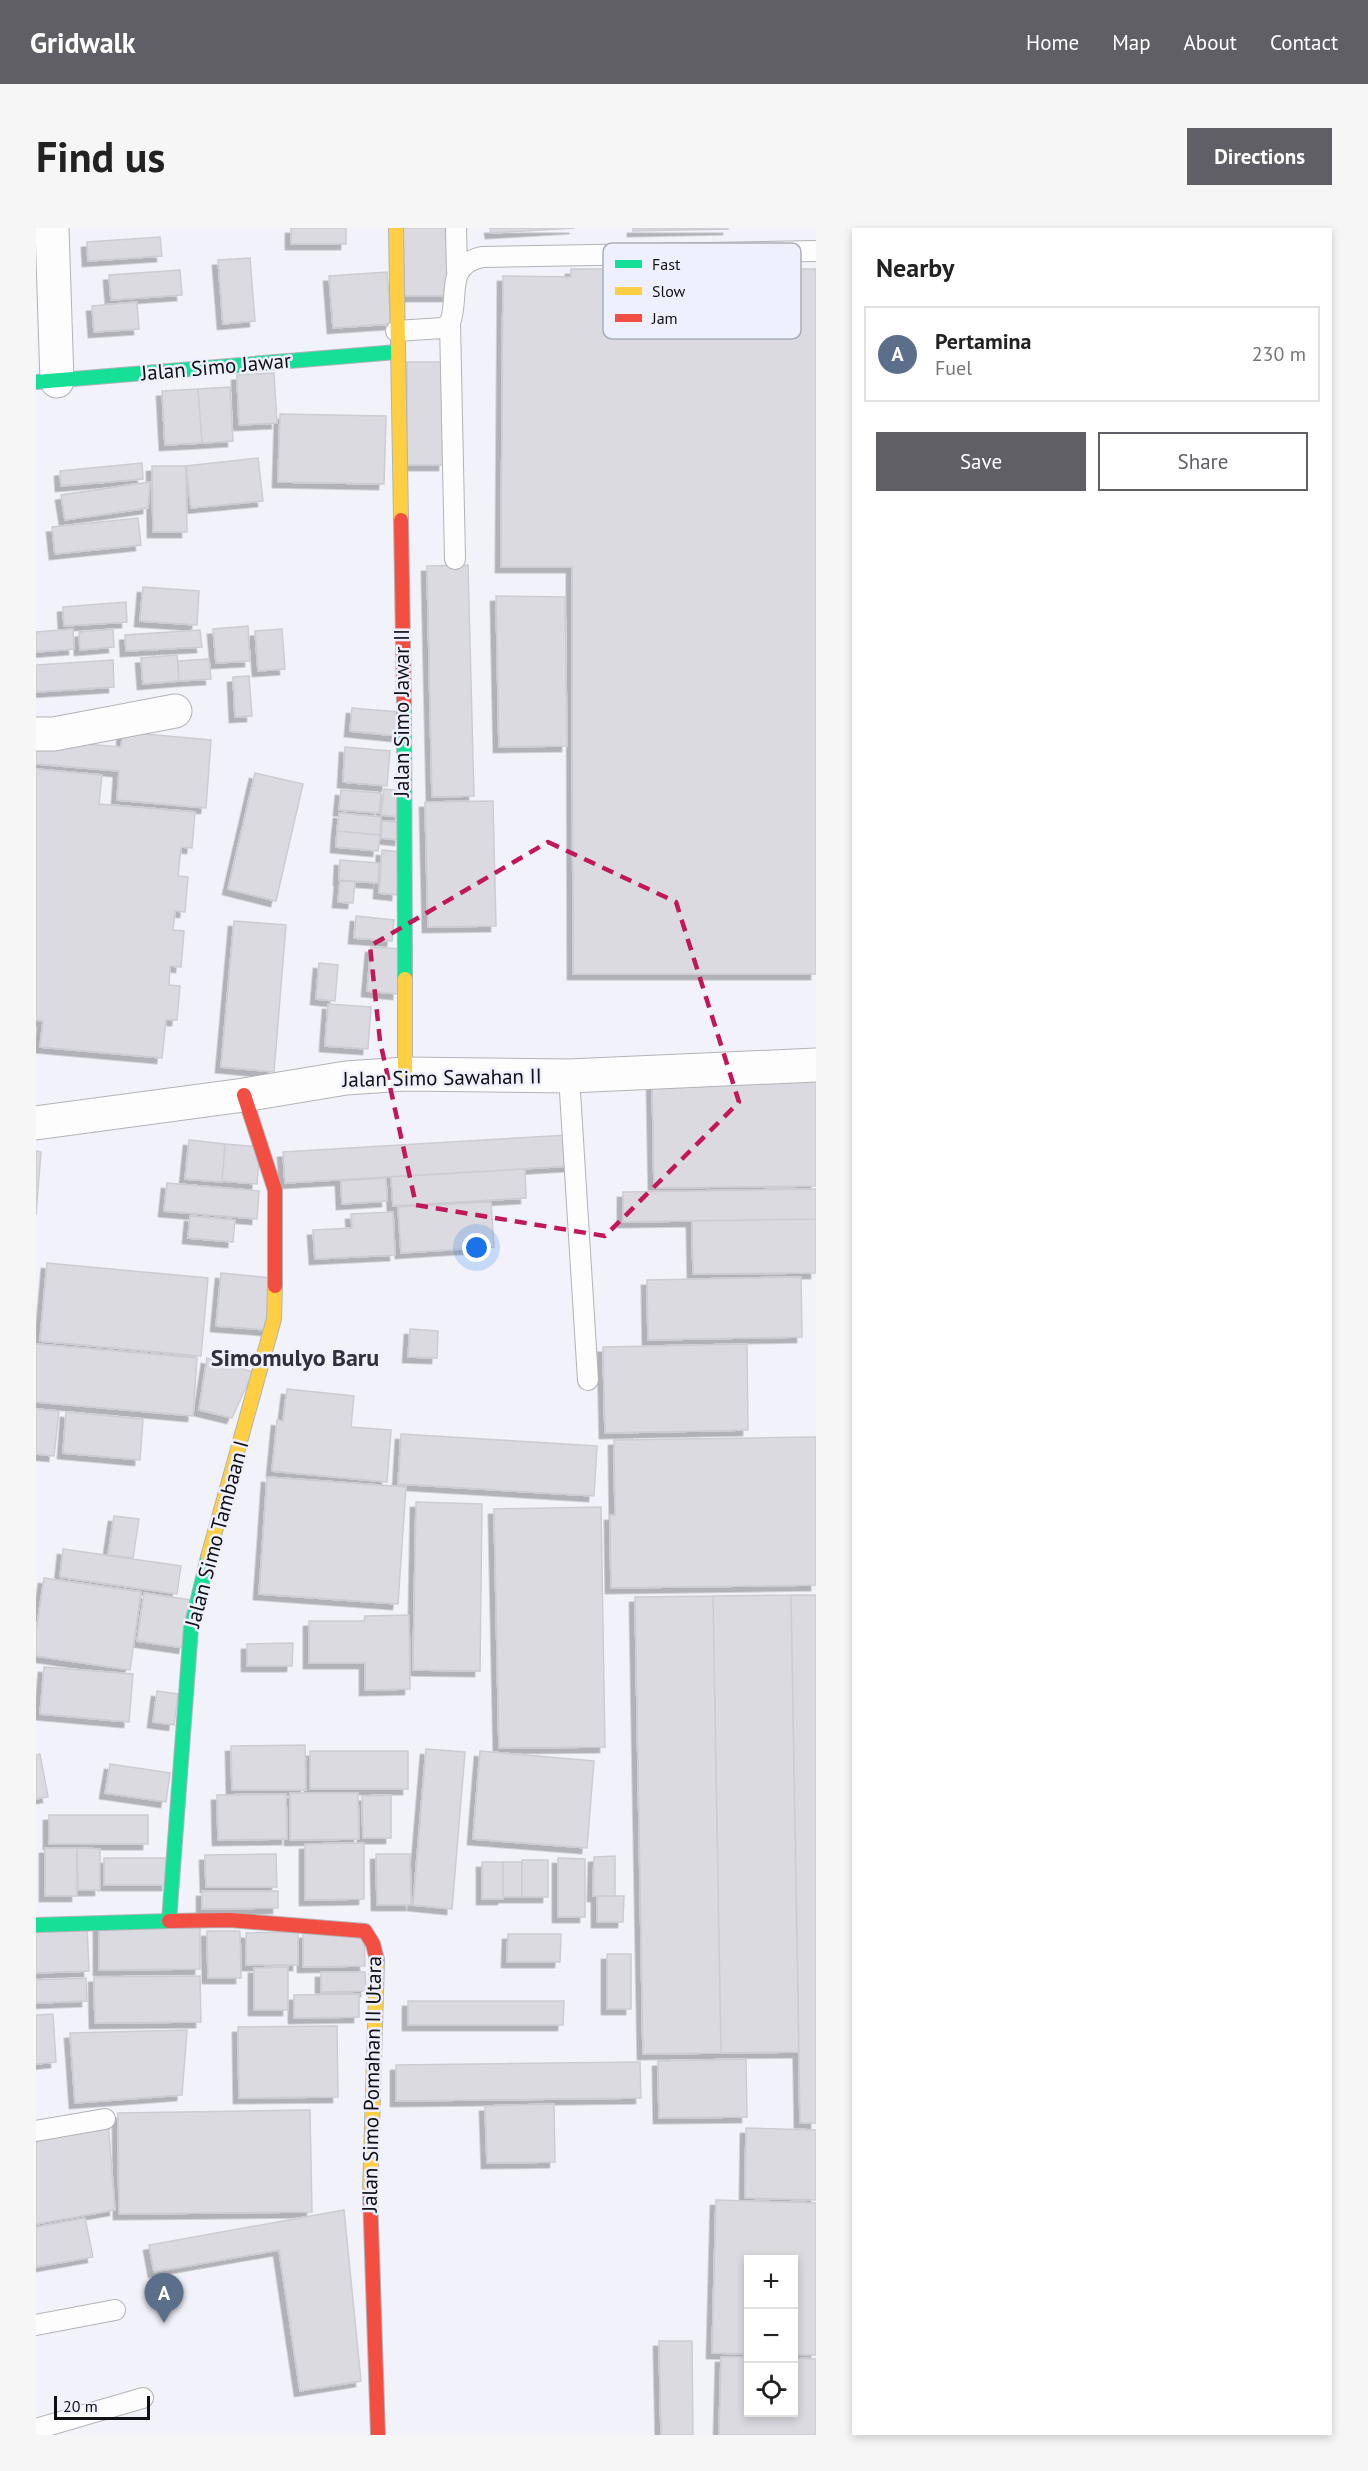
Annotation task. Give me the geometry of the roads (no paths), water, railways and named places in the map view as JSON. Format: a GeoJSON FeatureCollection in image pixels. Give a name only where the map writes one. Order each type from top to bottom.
{"type":"FeatureCollection","features":[{"type":"Feature","properties":{"kind":"street"},"geometry":{"type":"LineString","coordinates":[[46,381],[52,228]]}},
{"type":"Feature","properties":{"kind":"street","name":"Jalan Simo Jawar II"},"geometry":{"type":"LineString","coordinates":[[396,228],[404,712],[405,1074]]}},
{"type":"Feature","properties":{"kind":"street","name":"Jalan Simo Jawar"},"geometry":{"type":"LineString","coordinates":[[46,381],[397,352]]}},
{"type":"Feature","properties":{"kind":"street"},"geometry":{"type":"LineString","coordinates":[[36,734],[54,734],[175,711]]}},
{"type":"Feature","properties":{"kind":"street","name":"Jalan Simo Sawahan II"},"geometry":{"type":"LineString","coordinates":[[36,1123],[244,1095],[346,1078],[405,1074],[569,1076],[816,1065]]}},
{"type":"Feature","properties":{"kind":"street","name":"Jalan Simo Tambaan I"},"geometry":{"type":"LineString","coordinates":[[169,1921],[191,1628],[199,1590],[274,1319],[277,1213],[275,1190],[244,1095]]}},
{"type":"Feature","properties":{"kind":"street","name":"Jalan Simo Pomahan II Utara"},"geometry":{"type":"LineString","coordinates":[[169,1921],[230,1920],[365,1931],[373,1944],[377,1961],[370,2194],[378,2435]]}},
{"type":"Feature","properties":{"kind":"street"},"geometry":{"type":"LineString","coordinates":[[36,1925],[169,1921]]}},
{"type":"Feature","properties":{"kind":"lane"},"geometry":{"type":"LineString","coordinates":[[455,559],[450,323],[457,271],[456,228]]}},
{"type":"Feature","properties":{"kind":"lane"},"geometry":{"type":"LineString","coordinates":[[801,251],[816,251]]}},
{"type":"Feature","properties":{"kind":"lane"},"geometry":{"type":"LineString","coordinates":[[457,271],[468,260],[482,257],[603,255]]}},
{"type":"Feature","properties":{"kind":"lane"},"geometry":{"type":"LineString","coordinates":[[396,331],[443,328],[450,323]]}},
{"type":"Feature","properties":{"kind":"lane"},"geometry":{"type":"LineString","coordinates":[[569,1076],[588,1380]]}},
{"type":"Feature","properties":{"kind":"lane"},"geometry":{"type":"LineString","coordinates":[[36,2131],[105,2118]]}},
{"type":"Feature","properties":{"kind":"lane"},"geometry":{"type":"LineString","coordinates":[[36,2325],[115,2310]]}},
{"type":"Feature","properties":{"kind":"lane"},"geometry":{"type":"LineString","coordinates":[[36,2429],[143,2398]]}},
{"type":"Feature","properties":{"kind":"place","name":"Pertamina"},"geometry":{"type":"Point","coordinates":[164,2323]}},
{"type":"Feature","properties":{"kind":"district","name":"Simomulyo Baru"},"geometry":{"type":"Point","coordinates":[295,1358]}}]}
